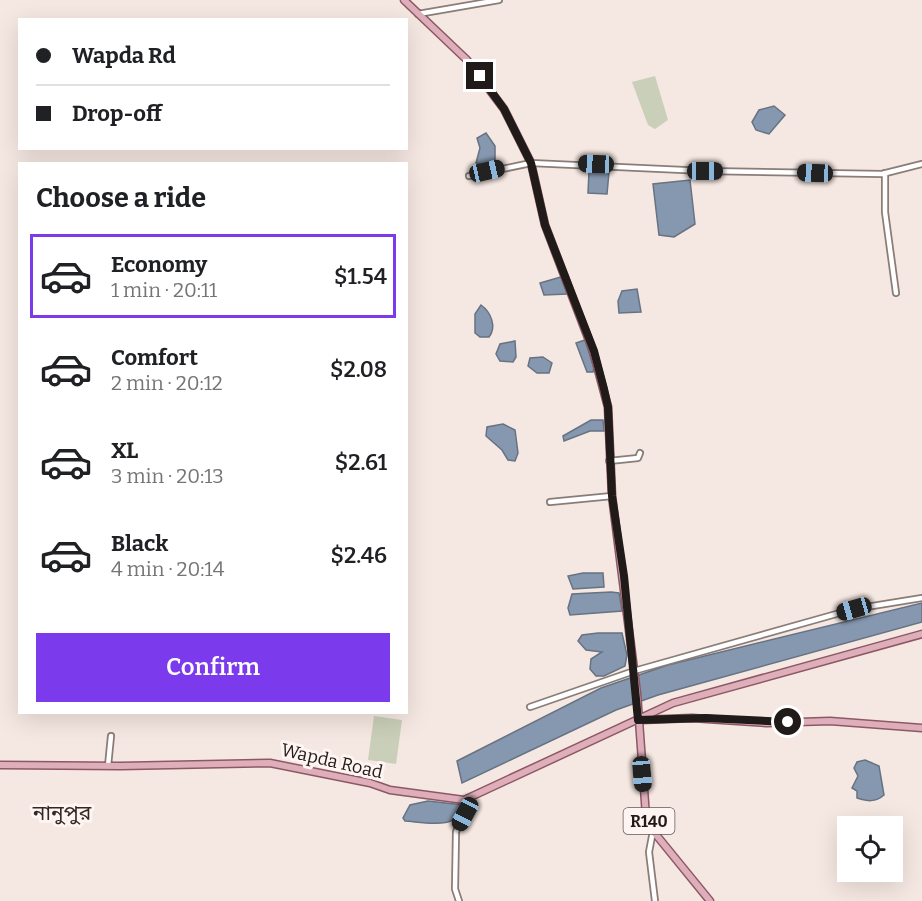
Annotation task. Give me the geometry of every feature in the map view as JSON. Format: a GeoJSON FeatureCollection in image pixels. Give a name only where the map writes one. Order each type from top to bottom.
{"type":"FeatureCollection","features":[{"type":"Feature","properties":{"kind":"main road","name":"R140"},"geometry":{"type":"LineString","coordinates":[[404,0],[468,60],[504,109],[531,163],[545,225],[594,351],[608,407],[612,496],[634,671],[646,816],[653,831],[710,901]]}},
{"type":"Feature","properties":{"kind":"main road"},"geometry":{"type":"LineString","coordinates":[[469,799],[594,738],[673,703],[922,634]]}},
{"type":"Feature","properties":{"kind":"main road"},"geometry":{"type":"LineString","coordinates":[[638,720],[692,718],[766,723],[830,722],[922,728]]}},
{"type":"Feature","properties":{"kind":"main road","name":"Wapda Road"},"geometry":{"type":"LineString","coordinates":[[0,765],[270,763],[370,783],[390,790],[469,799]]}},
{"type":"Feature","properties":{"kind":"street"},"geometry":{"type":"LineString","coordinates":[[418,14],[499,0]]}},
{"type":"Feature","properties":{"kind":"street"},"geometry":{"type":"LineString","coordinates":[[469,176],[531,163],[705,171],[885,173],[922,164]]}},
{"type":"Feature","properties":{"kind":"street"},"geometry":{"type":"LineString","coordinates":[[885,173],[885,212],[896,293]]}},
{"type":"Feature","properties":{"kind":"street"},"geometry":{"type":"LineString","coordinates":[[609,461],[638,458],[640,453]]}},
{"type":"Feature","properties":{"kind":"street"},"geometry":{"type":"LineString","coordinates":[[550,502],[612,496]]}},
{"type":"Feature","properties":{"kind":"street"},"geometry":{"type":"LineString","coordinates":[[530,707],[634,671],[854,609],[922,598]]}},
{"type":"Feature","properties":{"kind":"street"},"geometry":{"type":"LineString","coordinates":[[108,766],[111,736]]}},
{"type":"Feature","properties":{"kind":"street"},"geometry":{"type":"LineString","coordinates":[[459,901],[455,890],[456,832],[469,799]]}},
{"type":"Feature","properties":{"kind":"street"},"geometry":{"type":"LineString","coordinates":[[653,831],[649,852],[655,901]]}},
{"type":"Feature","properties":{"kind":"green space"},"geometry":{"type":"Polygon","coordinates":[[[655,76],[668,120],[655,129],[648,125],[632,82],[655,76]]]}},
{"type":"Feature","properties":{"kind":"green space"},"geometry":{"type":"Polygon","coordinates":[[[374,716],[402,720],[396,764],[368,760],[374,716]]]}},
{"type":"Feature","properties":{"kind":"water"},"geometry":{"type":"Polygon","coordinates":[[[774,106],[785,115],[769,134],[756,130],[752,122],[759,110],[774,106]]]}},
{"type":"Feature","properties":{"kind":"water"},"geometry":{"type":"Polygon","coordinates":[[[486,133],[495,146],[495,166],[476,163],[480,148],[477,138],[486,133]]]}},
{"type":"Feature","properties":{"kind":"water"},"geometry":{"type":"Polygon","coordinates":[[[589,171],[609,172],[607,194],[588,193],[589,171]]]}},
{"type":"Feature","properties":{"kind":"water"},"geometry":{"type":"Polygon","coordinates":[[[690,180],[695,224],[674,237],[659,235],[653,184],[690,180]]]}},
{"type":"Feature","properties":{"kind":"water"},"geometry":{"type":"Polygon","coordinates":[[[561,277],[567,294],[544,295],[540,283],[561,277]]]}},
{"type":"Feature","properties":{"kind":"water"},"geometry":{"type":"Polygon","coordinates":[[[637,289],[641,312],[619,313],[618,301],[622,291],[637,289]]]}},
{"type":"Feature","properties":{"kind":"water"},"geometry":{"type":"Polygon","coordinates":[[[481,305],[488,312],[493,324],[489,337],[480,337],[475,333],[475,314],[481,305]]]}},
{"type":"Feature","properties":{"kind":"water"},"geometry":{"type":"Polygon","coordinates":[[[585,340],[594,368],[593,372],[587,372],[576,343],[585,340]]]}},
{"type":"Feature","properties":{"kind":"water"},"geometry":{"type":"Polygon","coordinates":[[[515,341],[516,357],[513,362],[500,361],[496,354],[500,344],[515,341]]]}},
{"type":"Feature","properties":{"kind":"water"},"geometry":{"type":"Polygon","coordinates":[[[543,357],[552,363],[549,373],[537,373],[528,366],[530,358],[543,357]]]}},
{"type":"Feature","properties":{"kind":"water"},"geometry":{"type":"Polygon","coordinates":[[[591,420],[603,420],[604,431],[590,431],[564,441],[563,436],[591,420]]]}},
{"type":"Feature","properties":{"kind":"water"},"geometry":{"type":"Polygon","coordinates":[[[503,424],[515,430],[518,453],[515,461],[508,460],[502,450],[486,436],[487,427],[503,424]]]}},
{"type":"Feature","properties":{"kind":"water"},"geometry":{"type":"Polygon","coordinates":[[[603,573],[604,587],[573,589],[568,576],[603,573]]]}},
{"type":"Feature","properties":{"kind":"water"},"geometry":{"type":"Polygon","coordinates":[[[619,593],[622,611],[570,615],[568,608],[572,594],[619,593]]]}},
{"type":"Feature","properties":{"kind":"water"},"geometry":{"type":"Polygon","coordinates":[[[922,603],[922,622],[658,695],[616,710],[462,783],[457,761],[601,688],[668,665],[922,603]]]}},
{"type":"Feature","properties":{"kind":"water"},"geometry":{"type":"Polygon","coordinates":[[[622,633],[627,655],[625,666],[604,676],[596,676],[590,669],[591,659],[602,652],[586,650],[578,641],[582,635],[622,633]]]}},
{"type":"Feature","properties":{"kind":"water"},"geometry":{"type":"Polygon","coordinates":[[[865,760],[879,766],[884,795],[881,798],[868,800],[857,798],[857,791],[852,788],[858,776],[854,768],[857,762],[865,760]]]}},
{"type":"Feature","properties":{"kind":"water"},"geometry":{"type":"Polygon","coordinates":[[[428,801],[463,805],[461,813],[449,822],[405,821],[403,818],[410,805],[428,801]]]}},
{"type":"Feature","properties":{"kind":"district","name":"নানুপুর"},"geometry":{"type":"Point","coordinates":[62,813]}},
{"type":"Feature","properties":{"kind":"route"},"geometry":{"type":"LineString","coordinates":[[480,76],[504,109],[531,163],[545,225],[594,351],[604,389],[608,407],[612,496],[624,576],[638,720],[720,718],[766,723],[788,722]]}}]}
